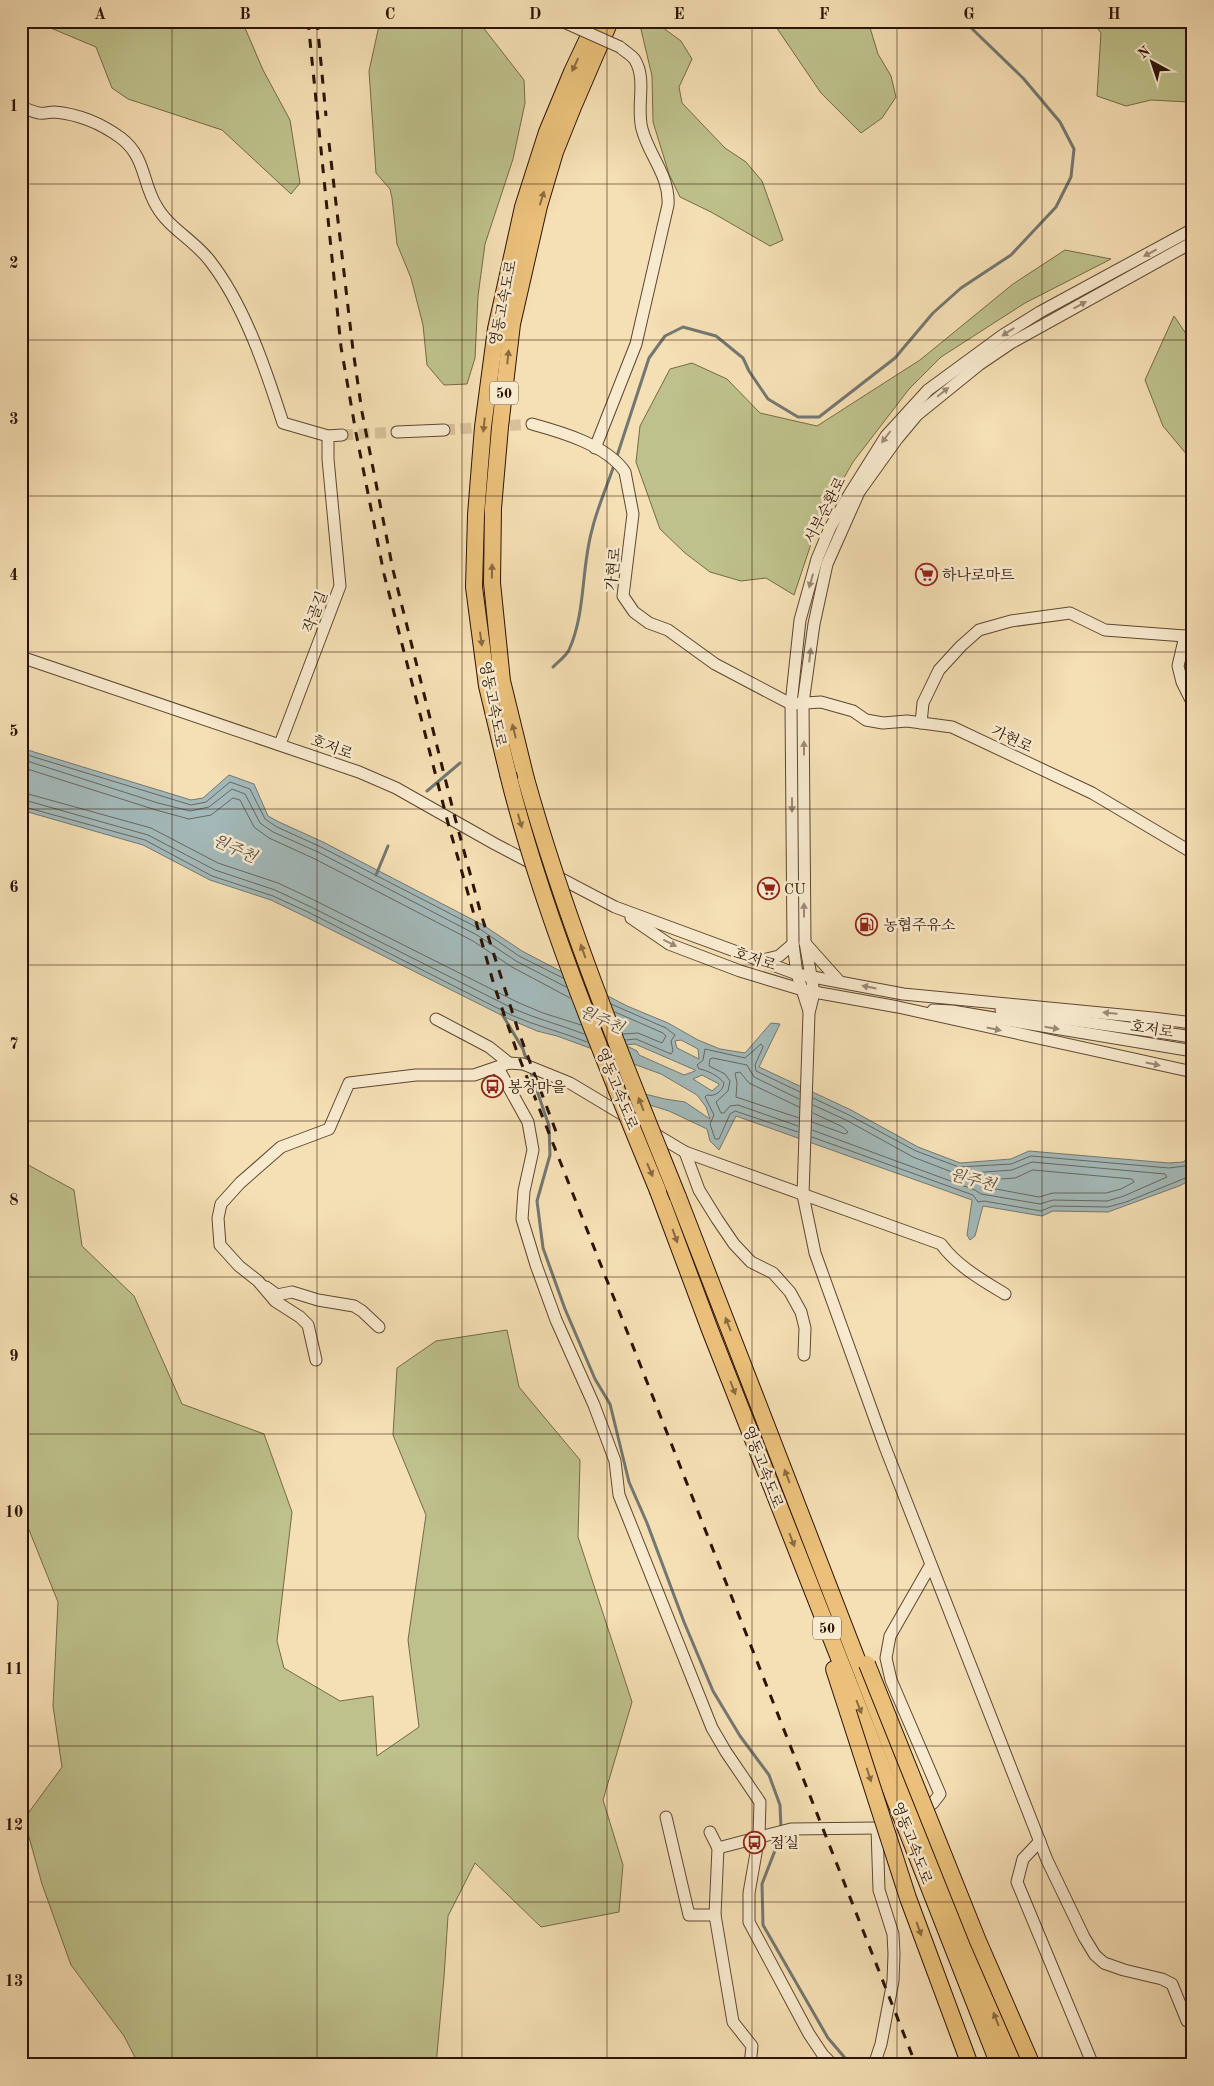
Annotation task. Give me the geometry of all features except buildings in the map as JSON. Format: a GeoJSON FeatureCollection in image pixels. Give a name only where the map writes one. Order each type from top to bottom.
{"type":"FeatureCollection","features":[{"type":"Feature","properties":{"kind":"highway","name":"영동고속도로"},"geometry":{"type":"LineString","coordinates":[[596,21],[547,132],[524,207],[508,270],[496,329],[483,427],[476,515],[474,587],[487,686],[520,824],[563,948],[811,1590],[857,1700],[998,2065]]}},
{"type":"Feature","properties":{"kind":"highway","name":"영동고속도로"},"geometry":{"type":"LineString","coordinates":[[610,21],[573,106],[556,152],[539,206],[512,324],[493,508],[492,583],[502,682],[526,779],[551,863],[616,1040],[1014,2065]]}},
{"type":"Feature","properties":{"kind":"highway"},"geometry":{"type":"LineString","coordinates":[[814,1546],[840,1599],[982,1950],[1032,2065]]}},
{"type":"Feature","properties":{"kind":"highway"},"geometry":{"type":"LineString","coordinates":[[811,1590],[815,1612],[908,1898],[970,2065]]}},
{"type":"Feature","properties":{"kind":"street"},"geometry":{"type":"LineString","coordinates":[[564,22],[620,47],[634,59],[641,82],[640,114],[642,129],[660,167],[669,192],[668,205],[636,344],[599,450]]}},
{"type":"Feature","properties":{"kind":"street"},"geometry":{"type":"LineString","coordinates":[[21,107],[39,113],[54,112],[88,120],[106,128],[134,149],[145,173],[151,195],[158,208],[210,261],[230,293],[268,375],[282,423],[328,436],[342,435]]}},
{"type":"Feature","properties":{"kind":"street","name":"서부순환로"},"geometry":{"type":"LineString","coordinates":[[808,992],[810,976],[799,943],[791,704],[800,620],[817,559],[830,528],[848,494],[886,436],[928,390],[1003,335],[1040,312],[1193,229]]}},
{"type":"Feature","properties":{"kind":"street","name":"서부순환로"},"geometry":{"type":"LineString","coordinates":[[808,992],[797,974],[803,704],[814,624],[827,564],[859,492],[897,439],[917,415],[980,364],[1011,344],[1193,242]]}},
{"type":"Feature","properties":{"kind":"street","name":"가현로"},"geometry":{"type":"LineString","coordinates":[[532,424],[562,432],[599,450],[621,466],[625,472],[632,514],[623,596],[634,612],[649,623],[668,630],[716,664],[791,704],[821,702],[853,712],[866,720],[883,723],[907,721],[952,727],[1092,793],[1193,853]]}},
{"type":"Feature","properties":{"kind":"street"},"geometry":{"type":"LineString","coordinates":[[397,432],[444,430]]}},
{"type":"Feature","properties":{"kind":"street","name":"작골길"},"geometry":{"type":"LineString","coordinates":[[280,744],[340,586],[328,459],[328,436]]}},
{"type":"Feature","properties":{"kind":"street"},"geometry":{"type":"LineString","coordinates":[[921,723],[923,703],[939,670],[979,630],[1011,621],[1070,613],[1105,630],[1189,639],[1178,666],[1182,682],[1193,704]]}},
{"type":"Feature","properties":{"kind":"street","name":"호저로"},"geometry":{"type":"LineString","coordinates":[[21,658],[280,744],[359,772],[396,788],[495,844],[615,907],[669,944],[740,971],[808,992],[898,1007],[952,1008],[1193,1037]]}},
{"type":"Feature","properties":{"kind":"street","name":"호저로"},"geometry":{"type":"LineString","coordinates":[[615,907],[797,974],[903,994],[952,1008],[1193,1051]]}},
{"type":"Feature","properties":{"kind":"street"},"geometry":{"type":"LineString","coordinates":[[758,961],[779,956],[799,943],[838,981]]}},
{"type":"Feature","properties":{"kind":"street"},"geometry":{"type":"LineString","coordinates":[[808,992],[809,1013],[803,1195],[815,1253],[930,1566],[1040,1841],[1084,1937],[1095,1955],[1104,1963],[1162,1979],[1172,1984],[1187,2021]]}},
{"type":"Feature","properties":{"kind":"street"},"geometry":{"type":"LineString","coordinates":[[952,1008],[1153,1018],[1193,1023]]}},
{"type":"Feature","properties":{"kind":"street"},"geometry":{"type":"LineString","coordinates":[[952,1008],[1193,1072]]}},
{"type":"Feature","properties":{"kind":"street"},"geometry":{"type":"LineString","coordinates":[[436,1019],[489,1047],[504,1065],[528,1122],[533,1150],[524,1191],[522,1219],[536,1265],[556,1320],[594,1405],[615,1461],[619,1495],[712,1728],[760,1802],[764,1835],[749,1893],[749,1922],[809,2034],[823,2055],[833,2065]]}},
{"type":"Feature","properties":{"kind":"street"},"geometry":{"type":"LineString","coordinates":[[379,1327],[354,1306],[318,1300],[292,1292],[277,1294],[258,1282],[239,1266],[220,1244],[218,1218],[221,1204],[240,1183],[281,1147],[329,1129],[349,1083],[416,1074],[474,1075],[504,1065],[523,1064],[570,1084],[685,1152],[941,1244],[948,1254],[968,1270],[1005,1294]]}},
{"type":"Feature","properties":{"kind":"street"},"geometry":{"type":"LineString","coordinates":[[685,1152],[700,1190],[734,1244],[751,1262],[773,1273],[794,1298],[801,1312],[805,1328],[804,1355]]}},
{"type":"Feature","properties":{"kind":"street"},"geometry":{"type":"LineString","coordinates":[[258,1282],[275,1302],[300,1317],[308,1325],[316,1360]]}},
{"type":"Feature","properties":{"kind":"street"},"geometry":{"type":"LineString","coordinates":[[927,1808],[940,1794],[891,1680],[886,1658],[890,1636],[930,1566]]}},
{"type":"Feature","properties":{"kind":"street"},"geometry":{"type":"LineString","coordinates":[[666,1817],[689,1915],[715,1915]]}},
{"type":"Feature","properties":{"kind":"street"},"geometry":{"type":"LineString","coordinates":[[718,1848],[791,1829],[880,1827],[878,1890],[893,1934],[894,1981],[881,2044],[874,2065]]}},
{"type":"Feature","properties":{"kind":"street"},"geometry":{"type":"LineString","coordinates":[[710,1832],[718,1848],[715,1915],[733,2022],[752,2046],[750,2065]]}},
{"type":"Feature","properties":{"kind":"street"},"geometry":{"type":"LineString","coordinates":[[1040,1841],[1024,1859],[1017,1882],[1092,2065]]}},
{"type":"Feature","properties":{"kind":"green space"},"geometry":{"type":"Polygon","coordinates":[[[34,21],[242,21],[263,70],[290,120],[300,183],[291,194],[222,130],[128,99],[112,88],[96,47],[34,21]]]}},
{"type":"Feature","properties":{"kind":"green space"},"geometry":{"type":"Polygon","coordinates":[[[380,21],[481,21],[482,26],[524,80],[525,103],[513,159],[485,244],[478,296],[475,358],[467,384],[444,385],[427,365],[423,325],[411,278],[397,244],[390,189],[376,173],[369,71],[380,21]]]}},
{"type":"Feature","properties":{"kind":"green space"},"geometry":{"type":"Polygon","coordinates":[[[639,21],[659,21],[662,27],[681,41],[692,59],[679,87],[682,103],[725,148],[746,162],[762,181],[783,240],[770,246],[711,212],[680,197],[669,174],[653,122],[652,76],[639,21]]]}},
{"type":"Feature","properties":{"kind":"green space"},"geometry":{"type":"Polygon","coordinates":[[[772,21],[868,21],[878,54],[891,76],[896,97],[882,118],[861,133],[821,93],[772,21]]]}},
{"type":"Feature","properties":{"kind":"green space"},"geometry":{"type":"Polygon","coordinates":[[[1092,21],[1193,21],[1193,152],[1187,134],[1188,102],[1151,100],[1126,106],[1097,96],[1101,33],[1092,21]]]}},
{"type":"Feature","properties":{"kind":"green space"},"geometry":{"type":"Polygon","coordinates":[[[1065,250],[1111,259],[1025,303],[941,357],[909,389],[853,462],[818,523],[794,595],[766,578],[741,581],[710,572],[685,553],[660,529],[636,462],[640,426],[670,369],[692,363],[727,379],[760,413],[817,426],[920,360],[1013,284],[1065,250]]]}},
{"type":"Feature","properties":{"kind":"green space"},"geometry":{"type":"Polygon","coordinates":[[[1174,316],[1193,344],[1193,462],[1163,426],[1145,380],[1174,316]]]}},
{"type":"Feature","properties":{"kind":"green space"},"geometry":{"type":"Polygon","coordinates":[[[21,1161],[74,1190],[82,1246],[134,1296],[182,1404],[264,1434],[292,1512],[277,1641],[284,1668],[340,1701],[373,1696],[377,1756],[419,1727],[408,1640],[426,1515],[393,1435],[397,1368],[436,1341],[507,1330],[519,1387],[580,1460],[578,1537],[632,1702],[603,1800],[623,1865],[619,1912],[541,1927],[475,1863],[448,1916],[436,2065],[139,2065],[124,2036],[71,1965],[42,1884],[24,1819],[62,1767],[53,1706],[58,1602],[21,1510],[21,1344],[26,1323],[21,1321],[21,1161]]]}},
{"type":"Feature","properties":{"kind":"water","name":"원주천"},"geometry":{"type":"Polygon","coordinates":[[[21,748],[191,800],[203,798],[229,775],[254,784],[268,816],[323,842],[483,925],[522,951],[627,1006],[668,1023],[698,1040],[720,1049],[745,1053],[771,1023],[780,1024],[759,1067],[851,1110],[918,1147],[960,1163],[1011,1159],[1029,1151],[1169,1163],[1183,1162],[1193,1155],[1193,1179],[1108,1212],[1053,1211],[1042,1216],[983,1206],[975,1236],[970,1240],[967,1235],[972,1200],[736,1116],[719,1150],[710,1141],[707,1129],[669,1111],[618,1095],[645,1094],[685,1102],[710,1119],[706,1107],[697,1095],[661,1074],[557,1036],[537,1031],[509,1019],[271,900],[210,880],[143,845],[21,810],[21,748]],[[681,1040],[675,1041],[677,1048],[699,1059],[698,1049],[681,1040]],[[635,1044],[625,1045],[637,1051],[639,1055],[684,1075],[695,1071],[635,1044]],[[702,1075],[693,1079],[712,1091],[719,1085],[702,1075]]]}},
{"type":"Feature","properties":{"kind":"waterway"},"geometry":{"type":"LineString","coordinates":[[616,459],[649,358],[665,336],[683,327],[716,336],[743,358],[749,371],[768,399],[798,417],[819,417],[895,358],[933,313],[961,288],[1011,255],[1056,207],[1071,177],[1074,149],[1060,122],[1023,78],[964,21]]}},
{"type":"Feature","properties":{"kind":"waterway"},"geometry":{"type":"LineString","coordinates":[[553,667],[568,652],[574,636],[581,606],[589,545],[597,514],[614,465]]}},
{"type":"Feature","properties":{"kind":"waterway"},"geometry":{"type":"LineString","coordinates":[[427,791],[460,763]]}},
{"type":"Feature","properties":{"kind":"waterway"},"geometry":{"type":"LineString","coordinates":[[376,875],[388,846]]}},
{"type":"Feature","properties":{"kind":"waterway"},"geometry":{"type":"LineString","coordinates":[[502,1014],[523,1049],[527,1062]]}},
{"type":"Feature","properties":{"kind":"waterway"},"geometry":{"type":"LineString","coordinates":[[530,1070],[549,1126],[550,1155],[537,1201],[543,1248],[565,1309],[595,1379],[610,1404],[629,1482],[647,1523],[684,1622],[713,1691],[740,1736],[769,1775],[780,1805],[781,1829]]}},
{"type":"Feature","properties":{"kind":"waterway"},"geometry":{"type":"LineString","coordinates":[[781,1835],[762,1884],[763,1925],[828,2038],[851,2065]]}},
{"type":"Feature","properties":{"kind":"tunnel"},"geometry":{"type":"LineString","coordinates":[[444,430],[532,424]]}},
{"type":"Feature","properties":{"kind":"tunnel"},"geometry":{"type":"LineString","coordinates":[[342,435],[397,432]]}},
{"type":"Feature","properties":{"kind":"railway"},"geometry":{"type":"LineString","coordinates":[[308,21],[341,347],[356,433],[384,574],[448,823],[494,985],[517,1052],[916,2065]]}},
{"type":"Feature","properties":{"kind":"railway"},"geometry":{"type":"LineString","coordinates":[[317,21],[326,116]]}},
{"type":"Feature","properties":{"kind":"railway"},"geometry":{"type":"LineString","coordinates":[[329,143],[362,412],[393,570],[481,914],[518,1030],[558,1137]]}},
{"type":"Feature","properties":{"kind":"place","name":"하나로마트"},"geometry":{"type":"Point","coordinates":[926,575]}},
{"type":"Feature","properties":{"kind":"place","name":"CU"},"geometry":{"type":"Point","coordinates":[768,889]}},
{"type":"Feature","properties":{"kind":"place","name":"농협주유소"},"geometry":{"type":"Point","coordinates":[867,925]}},
{"type":"Feature","properties":{"kind":"place","name":"봉장마을"},"geometry":{"type":"Point","coordinates":[492,1087]}},
{"type":"Feature","properties":{"kind":"place","name":"점실"},"geometry":{"type":"Point","coordinates":[754,1843]}}]}
